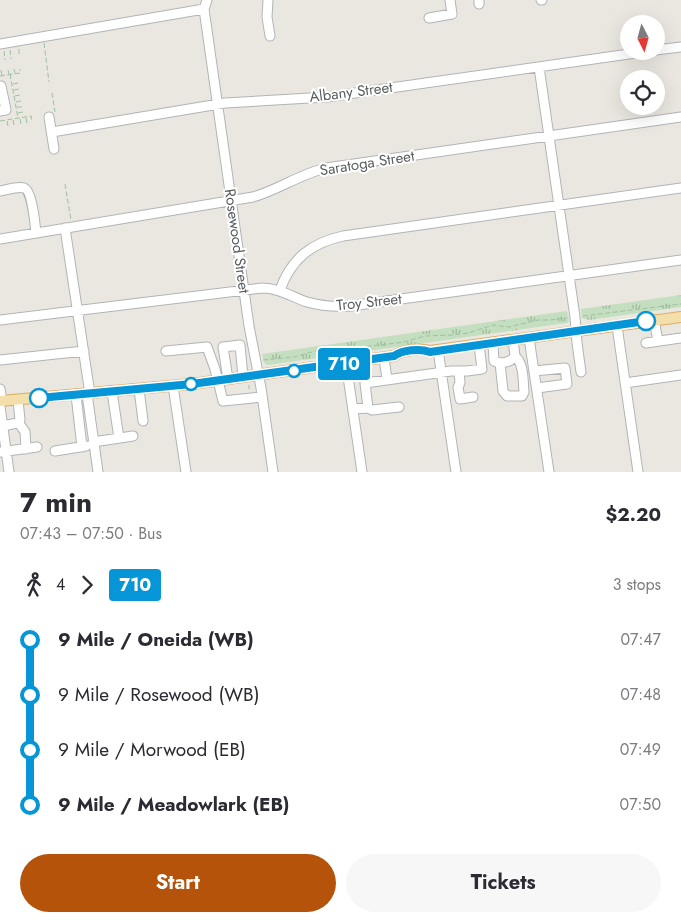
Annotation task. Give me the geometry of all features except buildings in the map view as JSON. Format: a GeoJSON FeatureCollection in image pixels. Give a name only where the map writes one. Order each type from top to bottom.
{"type":"FeatureCollection","features":[{"type":"Feature","properties":{"kind":"main road"},"geometry":{"type":"LineString","coordinates":[[1,403],[223,380],[246,381],[258,375],[389,357],[400,359],[416,357],[434,351],[681,317]]}},
{"type":"Feature","properties":{"kind":"street"},"geometry":{"type":"LineString","coordinates":[[268,0],[267,17],[270,36]]}},
{"type":"Feature","properties":{"kind":"street"},"geometry":{"type":"LineString","coordinates":[[429,18],[452,14],[450,0]]}},
{"type":"Feature","properties":{"kind":"street"},"geometry":{"type":"LineString","coordinates":[[2,47],[43,36],[205,5]]}},
{"type":"Feature","properties":{"kind":"street","name":"Rosewood Street"},"geometry":{"type":"LineString","coordinates":[[205,5],[217,104],[244,290],[273,472]]}},
{"type":"Feature","properties":{"kind":"street"},"geometry":{"type":"LineString","coordinates":[[665,49],[681,47]]}},
{"type":"Feature","properties":{"kind":"street","name":"Albany Street"},"geometry":{"type":"LineString","coordinates":[[52,132],[217,104],[327,97],[620,55]]}},
{"type":"Feature","properties":{"kind":"street"},"geometry":{"type":"LineString","coordinates":[[540,67],[581,372]]}},
{"type":"Feature","properties":{"kind":"street"},"geometry":{"type":"LineString","coordinates":[[0,86],[2,86],[6,110],[0,111]]}},
{"type":"Feature","properties":{"kind":"street"},"geometry":{"type":"LineString","coordinates":[[52,116],[54,150]]}},
{"type":"Feature","properties":{"kind":"street","name":"Saratoga Street"},"geometry":{"type":"LineString","coordinates":[[0,240],[260,195],[305,174],[326,168],[681,118]]}},
{"type":"Feature","properties":{"kind":"street"},"geometry":{"type":"LineString","coordinates":[[0,191],[23,187],[27,189],[36,233]]}},
{"type":"Feature","properties":{"kind":"street"},"geometry":{"type":"LineString","coordinates":[[280,290],[286,275],[298,260],[309,250],[330,239],[681,188]]}},
{"type":"Feature","properties":{"kind":"street"},"geometry":{"type":"LineString","coordinates":[[65,228],[84,351],[98,472]]}},
{"type":"Feature","properties":{"kind":"street","name":"Troy Street"},"geometry":{"type":"LineString","coordinates":[[0,320],[270,288],[280,290],[306,302],[320,305],[351,306],[681,260]]}},
{"type":"Feature","properties":{"kind":"street"},"geometry":{"type":"LineString","coordinates":[[654,320],[658,341]]}},
{"type":"Feature","properties":{"kind":"street"},"geometry":{"type":"LineString","coordinates":[[617,326],[638,472]]}},
{"type":"Feature","properties":{"kind":"street"},"geometry":{"type":"LineString","coordinates":[[530,338],[549,472]]}},
{"type":"Feature","properties":{"kind":"street"},"geometry":{"type":"LineString","coordinates":[[646,343],[681,338]]}},
{"type":"Feature","properties":{"kind":"street"},"geometry":{"type":"LineString","coordinates":[[500,363],[503,391],[507,396],[522,396],[524,392],[521,363],[516,356],[513,340]]}},
{"type":"Feature","properties":{"kind":"street"},"geometry":{"type":"LineString","coordinates":[[493,343],[494,361],[500,363],[510,361],[516,356]]}},
{"type":"Feature","properties":{"kind":"street"},"geometry":{"type":"LineString","coordinates":[[246,381],[240,345],[224,348],[223,401],[262,397]]}},
{"type":"Feature","properties":{"kind":"street"},"geometry":{"type":"LineString","coordinates":[[368,408],[365,383],[441,372],[482,369],[479,345]]}},
{"type":"Feature","properties":{"kind":"street"},"geometry":{"type":"LineString","coordinates":[[166,351],[207,347],[215,369],[223,380]]}},
{"type":"Feature","properties":{"kind":"street"},"geometry":{"type":"LineString","coordinates":[[0,360],[84,351]]}},
{"type":"Feature","properties":{"kind":"street"},"geometry":{"type":"LineString","coordinates":[[434,351],[441,372],[456,472]]}},
{"type":"Feature","properties":{"kind":"street"},"geometry":{"type":"LineString","coordinates":[[387,379],[389,357]]}},
{"type":"Feature","properties":{"kind":"street"},"geometry":{"type":"LineString","coordinates":[[346,363],[362,472]]}},
{"type":"Feature","properties":{"kind":"street"},"geometry":{"type":"LineString","coordinates":[[534,371],[565,368],[567,384],[537,388]]}},
{"type":"Feature","properties":{"kind":"street"},"geometry":{"type":"LineString","coordinates":[[458,372],[460,399],[473,397]]}},
{"type":"Feature","properties":{"kind":"street"},"geometry":{"type":"LineString","coordinates":[[625,383],[681,375]]}},
{"type":"Feature","properties":{"kind":"street"},"geometry":{"type":"LineString","coordinates":[[173,386],[186,472]]}},
{"type":"Feature","properties":{"kind":"street"},"geometry":{"type":"LineString","coordinates":[[0,388],[3,452],[9,472]]}},
{"type":"Feature","properties":{"kind":"street"},"geometry":{"type":"LineString","coordinates":[[138,389],[143,421]]}},
{"type":"Feature","properties":{"kind":"street"},"geometry":{"type":"LineString","coordinates":[[112,392],[119,438]]}},
{"type":"Feature","properties":{"kind":"street"},"geometry":{"type":"LineString","coordinates":[[76,395],[82,447]]}},
{"type":"Feature","properties":{"kind":"street"},"geometry":{"type":"LineString","coordinates":[[18,400],[20,420],[18,422]]}},
{"type":"Feature","properties":{"kind":"street"},"geometry":{"type":"LineString","coordinates":[[353,409],[368,408],[372,410],[399,406]]}},
{"type":"Feature","properties":{"kind":"street"},"geometry":{"type":"LineString","coordinates":[[3,426],[18,422]]}},
{"type":"Feature","properties":{"kind":"street"},"geometry":{"type":"LineString","coordinates":[[18,422],[25,432],[26,448]]}},
{"type":"Feature","properties":{"kind":"street"},"geometry":{"type":"LineString","coordinates":[[55,451],[133,436]]}},
{"type":"Feature","properties":{"kind":"street"},"geometry":{"type":"LineString","coordinates":[[3,452],[37,447]]}},
{"type":"Feature","properties":{"kind":"path"},"geometry":{"type":"LineString","coordinates":[[43,36],[50,82]]}},
{"type":"Feature","properties":{"kind":"path"},"geometry":{"type":"LineString","coordinates":[[2,47],[5,60]]}},
{"type":"Feature","properties":{"kind":"path"},"geometry":{"type":"LineString","coordinates":[[19,48],[19,56]]}},
{"type":"Feature","properties":{"kind":"path"},"geometry":{"type":"LineString","coordinates":[[10,50],[11,59]]}},
{"type":"Feature","properties":{"kind":"path"},"geometry":{"type":"LineString","coordinates":[[1,70],[1,76],[20,73],[20,68]]}},
{"type":"Feature","properties":{"kind":"path"},"geometry":{"type":"LineString","coordinates":[[14,69],[15,74]]}},
{"type":"Feature","properties":{"kind":"path"},"geometry":{"type":"LineString","coordinates":[[8,70],[21,124]]}},
{"type":"Feature","properties":{"kind":"path"},"geometry":{"type":"LineString","coordinates":[[12,84],[18,83]]}},
{"type":"Feature","properties":{"kind":"path"},"geometry":{"type":"LineString","coordinates":[[13,90],[19,89]]}},
{"type":"Feature","properties":{"kind":"path"},"geometry":{"type":"LineString","coordinates":[[52,93],[52,116]]}},
{"type":"Feature","properties":{"kind":"path"},"geometry":{"type":"LineString","coordinates":[[14,96],[20,95]]}},
{"type":"Feature","properties":{"kind":"path"},"geometry":{"type":"LineString","coordinates":[[15,102],[21,101]]}},
{"type":"Feature","properties":{"kind":"path"},"geometry":{"type":"LineString","coordinates":[[16,108],[22,107]]}},
{"type":"Feature","properties":{"kind":"path"},"geometry":{"type":"LineString","coordinates":[[17,113],[22,112]]}},
{"type":"Feature","properties":{"kind":"path"},"geometry":{"type":"LineString","coordinates":[[0,121],[31,116],[32,122]]}},
{"type":"Feature","properties":{"kind":"path"},"geometry":{"type":"LineString","coordinates":[[26,117],[27,123]]}},
{"type":"Feature","properties":{"kind":"path"},"geometry":{"type":"LineString","coordinates":[[13,119],[14,125]]}},
{"type":"Feature","properties":{"kind":"path"},"geometry":{"type":"LineString","coordinates":[[7,120],[8,126]]}},
{"type":"Feature","properties":{"kind":"path"},"geometry":{"type":"LineString","coordinates":[[65,184],[71,220]]}},
{"type":"Feature","properties":{"kind":"path"},"geometry":{"type":"LineString","coordinates":[[585,316],[681,304]]}},
{"type":"Feature","properties":{"kind":"path"},"geometry":{"type":"LineString","coordinates":[[261,360],[294,358],[330,347],[362,347],[404,342],[424,336],[460,334],[493,325],[509,327],[538,320],[571,318]]}},
{"type":"Feature","properties":{"kind":"path"},"geometry":{"type":"LineString","coordinates":[[246,381],[249,389]]}},
{"type":"Feature","properties":{"kind":"green space"},"geometry":{"type":"Polygon","coordinates":[[[681,295],[681,307],[589,320],[582,318],[581,309],[681,295]]]}},
{"type":"Feature","properties":{"kind":"green space"},"geometry":{"type":"Polygon","coordinates":[[[567,311],[569,321],[567,323],[268,365],[265,364],[262,354],[567,311]]]}},
{"type":"Feature","properties":{"kind":"bus line","name":"710"},"geometry":{"type":"LineString","coordinates":[[39,398],[228,380],[394,356],[398,353],[424,350],[430,352],[646,321]]}}]}
